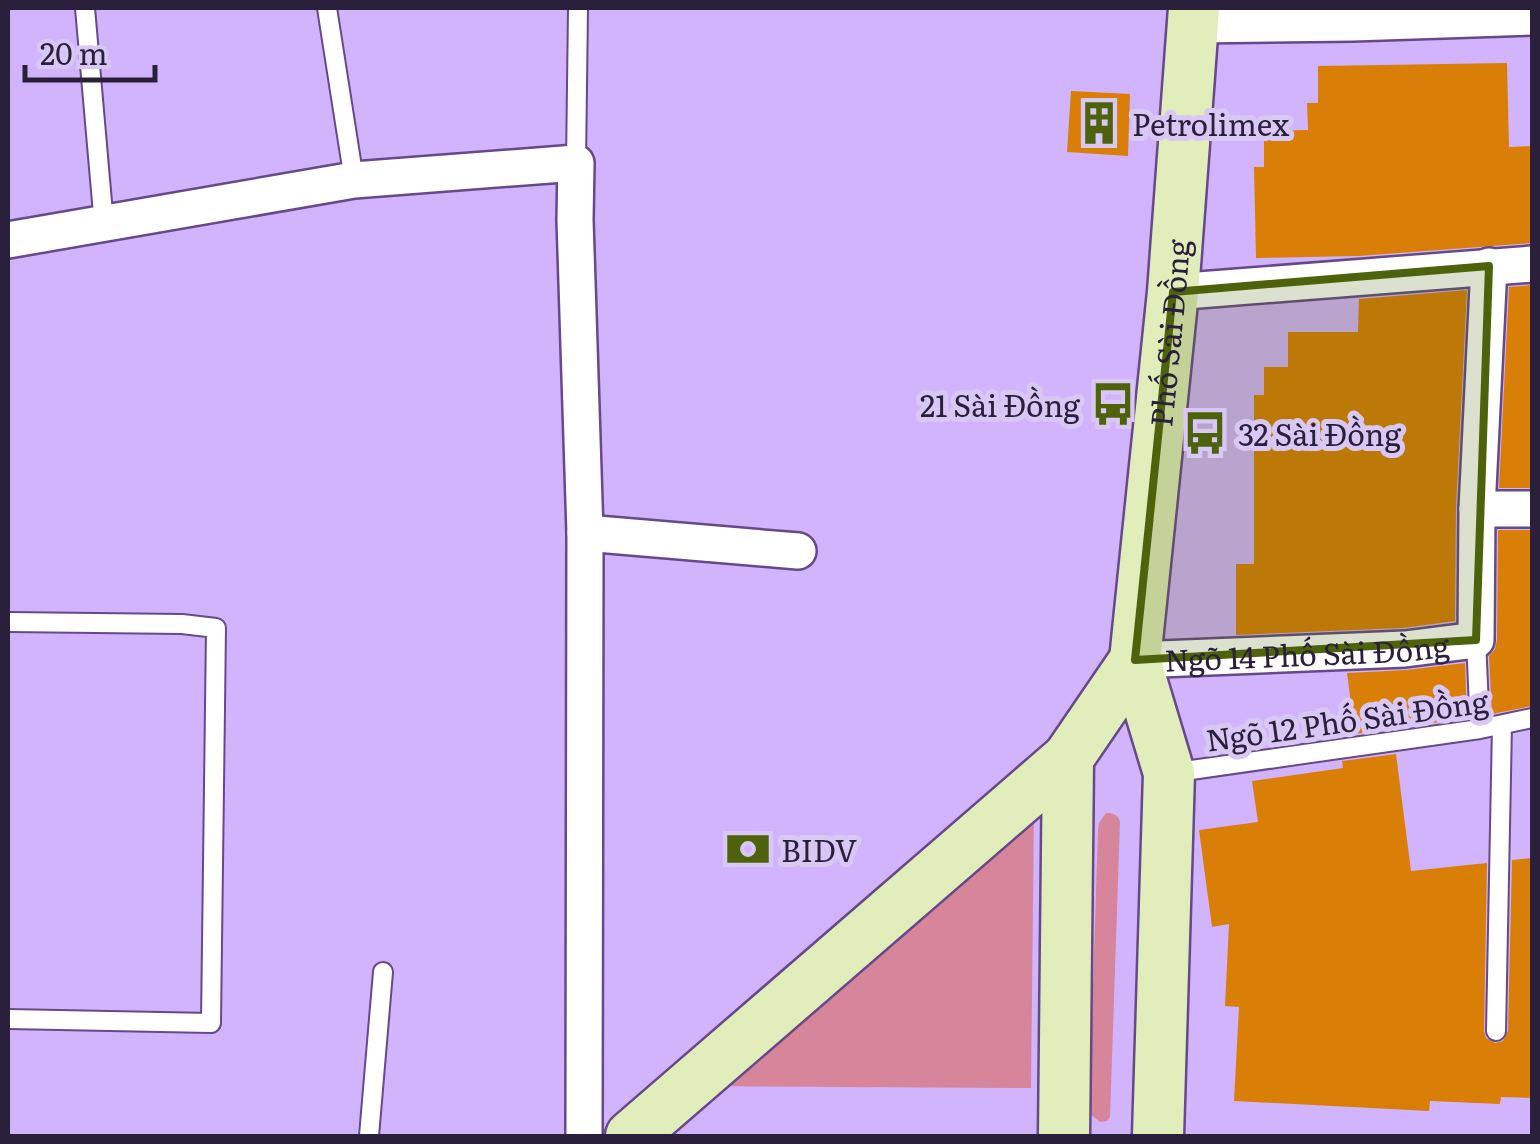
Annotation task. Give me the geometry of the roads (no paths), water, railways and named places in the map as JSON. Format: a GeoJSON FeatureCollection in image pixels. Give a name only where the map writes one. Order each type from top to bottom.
{"type":"FeatureCollection","features":[{"type":"Feature","properties":{"kind":"street"},"geometry":{"type":"LineString","coordinates":[[1193,16],[1532,17]]}},
{"type":"Feature","properties":{"kind":"street","name":"Phố Sài Đồng"},"geometry":{"type":"LineString","coordinates":[[1158,1136],[1170,773],[1134,660],[1173,292],[1193,16]]}},
{"type":"Feature","properties":{"kind":"street"},"geometry":{"type":"LineString","coordinates":[[8,240],[354,180],[576,163],[586,534],[584,1136]]}},
{"type":"Feature","properties":{"kind":"street"},"geometry":{"type":"LineString","coordinates":[[1173,292],[1532,264]]}},
{"type":"Feature","properties":{"kind":"street"},"geometry":{"type":"LineString","coordinates":[[1489,266],[1477,509],[1532,509]]}},
{"type":"Feature","properties":{"kind":"street","name":"Ngõ 14 Phố Sài Đồng"},"geometry":{"type":"LineString","coordinates":[[1134,660],[1405,649],[1476,640],[1477,509]]}},
{"type":"Feature","properties":{"kind":"street"},"geometry":{"type":"LineString","coordinates":[[586,534],[798,552]]}},
{"type":"Feature","properties":{"kind":"street","name":"Phố Sài Đồng"},"geometry":{"type":"LineString","coordinates":[[631,1136],[1068,758],[1134,660]]}},
{"type":"Feature","properties":{"kind":"street"},"geometry":{"type":"LineString","coordinates":[[1064,1136],[1068,758]]}},
{"type":"Feature","properties":{"kind":"lane"},"geometry":{"type":"LineString","coordinates":[[85,8],[104,225]]}},
{"type":"Feature","properties":{"kind":"lane"},"geometry":{"type":"LineString","coordinates":[[327,8],[354,180]]}},
{"type":"Feature","properties":{"kind":"lane"},"geometry":{"type":"LineString","coordinates":[[576,163],[578,8]]}},
{"type":"Feature","properties":{"kind":"lane"},"geometry":{"type":"LineString","coordinates":[[8,622],[182,624],[216,628],[211,1023],[8,1020]]}},
{"type":"Feature","properties":{"kind":"lane"},"geometry":{"type":"LineString","coordinates":[[1476,640],[1480,728]]}},
{"type":"Feature","properties":{"kind":"lane","name":"Ngõ 12 Phố Sài Đồng"},"geometry":{"type":"LineString","coordinates":[[1170,773],[1532,718]]}},
{"type":"Feature","properties":{"kind":"lane"},"geometry":{"type":"LineString","coordinates":[[1496,1031],[1502,725]]}},
{"type":"Feature","properties":{"kind":"lane"},"geometry":{"type":"LineString","coordinates":[[370,1136],[383,972]]}},
{"type":"Feature","properties":{"kind":"place","name":"Petrolimex"},"geometry":{"type":"Point","coordinates":[1099,123]}},
{"type":"Feature","properties":{"kind":"place","name":"21 Sài Đồng"},"geometry":{"type":"Point","coordinates":[1113,404]}},
{"type":"Feature","properties":{"kind":"place","name":"32 Sài Đồng"},"geometry":{"type":"Point","coordinates":[1205,433]}},
{"type":"Feature","properties":{"kind":"place","name":"BIDV"},"geometry":{"type":"Point","coordinates":[748,849]}}]}
